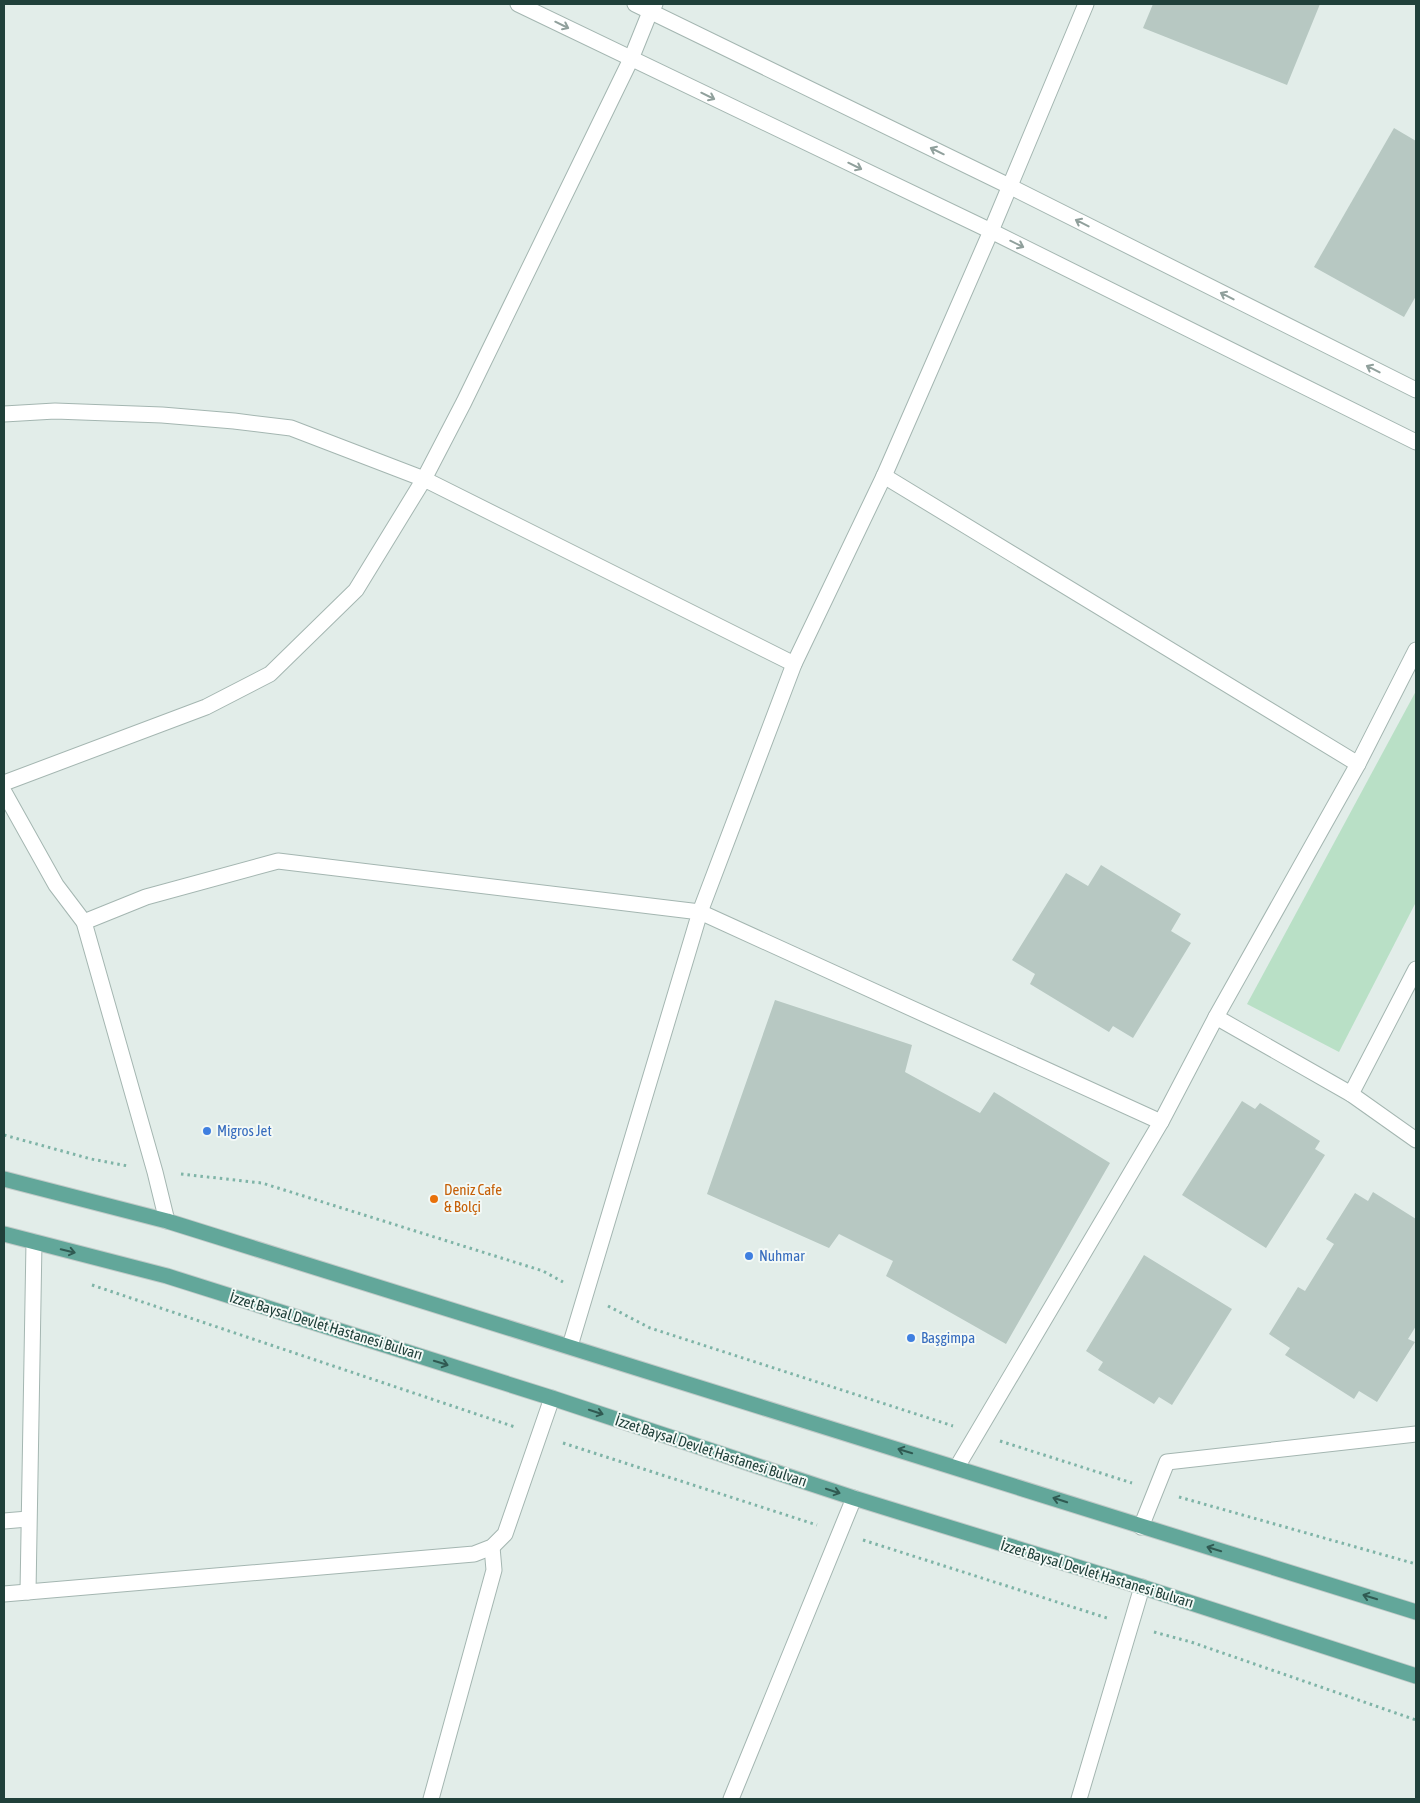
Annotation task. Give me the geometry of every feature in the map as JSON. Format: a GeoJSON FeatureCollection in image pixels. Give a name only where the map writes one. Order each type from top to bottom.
{"type":"FeatureCollection","features":[{"type":"Feature","properties":{"kind":"main road"},"geometry":{"type":"LineString","coordinates":[[4,1180],[167,1220],[1416,1612]]}},
{"type":"Feature","properties":{"kind":"main road","name":"İzzet Baysal Devlet Hastanesi Bulvarı"},"geometry":{"type":"LineString","coordinates":[[4,1234],[167,1276],[552,1398],[854,1498],[1142,1587],[1416,1676]]}},
{"type":"Feature","properties":{"kind":"street"},"geometry":{"type":"LineString","coordinates":[[518,4],[991,231],[1416,442]]}},
{"type":"Feature","properties":{"kind":"street"},"geometry":{"type":"LineString","coordinates":[[635,4],[653,8],[1416,390]]}},
{"type":"Feature","properties":{"kind":"street"},"geometry":{"type":"LineString","coordinates":[[570,1346],[700,912],[794,664],[884,476],[991,231],[1086,4]]}},
{"type":"Feature","properties":{"kind":"street"},"geometry":{"type":"LineString","coordinates":[[4,783],[206,707],[270,674],[356,590],[424,479],[468,393],[653,8]]}},
{"type":"Feature","properties":{"kind":"street"},"geometry":{"type":"LineString","coordinates":[[4,414],[56,411],[162,415],[291,428],[424,479],[794,664]]}},
{"type":"Feature","properties":{"kind":"street"},"geometry":{"type":"LineString","coordinates":[[884,476],[1358,764]]}},
{"type":"Feature","properties":{"kind":"street"},"geometry":{"type":"LineString","coordinates":[[957,1467],[1161,1122],[1216,1017],[1358,764],[1416,650]]}},
{"type":"Feature","properties":{"kind":"street"},"geometry":{"type":"LineString","coordinates":[[4,792],[56,885],[84,922],[167,1220]]}},
{"type":"Feature","properties":{"kind":"street"},"geometry":{"type":"LineString","coordinates":[[84,922],[146,897],[278,861],[700,912],[1161,1122]]}},
{"type":"Feature","properties":{"kind":"street"},"geometry":{"type":"LineString","coordinates":[[1351,1094],[1416,969]]}},
{"type":"Feature","properties":{"kind":"street"},"geometry":{"type":"LineString","coordinates":[[1216,1017],[1351,1094],[1416,1140]]}},
{"type":"Feature","properties":{"kind":"street"},"geometry":{"type":"LineString","coordinates":[[28,1592],[34,1242]]}},
{"type":"Feature","properties":{"kind":"street"},"geometry":{"type":"LineString","coordinates":[[4,1594],[474,1554],[492,1547],[504,1534],[552,1398]]}},
{"type":"Feature","properties":{"kind":"street"},"geometry":{"type":"LineString","coordinates":[[1142,1527],[1167,1462],[1416,1434]]}},
{"type":"Feature","properties":{"kind":"street"},"geometry":{"type":"LineString","coordinates":[[732,1799],[854,1498]]}},
{"type":"Feature","properties":{"kind":"street"},"geometry":{"type":"LineString","coordinates":[[4,1521],[28,1519]]}},
{"type":"Feature","properties":{"kind":"street"},"geometry":{"type":"LineString","coordinates":[[431,1799],[494,1570],[492,1547]]}},
{"type":"Feature","properties":{"kind":"street"},"geometry":{"type":"LineString","coordinates":[[1079,1799],[1142,1587]]}},
{"type":"Feature","properties":{"kind":"path"},"geometry":{"type":"LineString","coordinates":[[4,1135],[91,1159],[155,1172],[262,1183],[543,1271],[650,1328],[1156,1490],[1416,1564]]}},
{"type":"Feature","properties":{"kind":"path"},"geometry":{"type":"LineString","coordinates":[[90,1284],[539,1436],[1130,1625],[1191,1642],[1416,1720]]}},
{"type":"Feature","properties":{"kind":"green space"},"geometry":{"type":"Polygon","coordinates":[[[1416,691],[1416,902],[1339,1052],[1247,1004],[1416,691]]]}},
{"type":"Feature","properties":{"kind":"building"},"geometry":{"type":"Polygon","coordinates":[[[1153,4],[1320,4],[1287,85],[1143,28],[1153,4]]]}},
{"type":"Feature","properties":{"kind":"building"},"geometry":{"type":"Polygon","coordinates":[[[1394,128],[1416,141],[1416,296],[1404,317],[1314,267],[1394,128]]]}},
{"type":"Feature","properties":{"kind":"building"},"geometry":{"type":"Polygon","coordinates":[[[1101,865],[1181,914],[1171,931],[1191,943],[1133,1038],[1113,1026],[1109,1032],[1030,984],[1035,974],[1012,960],[1066,873],[1088,886],[1101,865]]]}},
{"type":"Feature","properties":{"kind":"building"},"geometry":{"type":"Polygon","coordinates":[[[775,1000],[912,1045],[905,1072],[980,1113],[994,1092],[1110,1163],[1006,1344],[886,1276],[893,1261],[839,1234],[829,1248],[707,1194],[775,1000]]]}},
{"type":"Feature","properties":{"kind":"building"},"geometry":{"type":"Polygon","coordinates":[[[1242,1101],[1255,1109],[1260,1103],[1320,1141],[1315,1149],[1325,1155],[1266,1248],[1182,1195],[1242,1101]]]}},
{"type":"Feature","properties":{"kind":"building"},"geometry":{"type":"Polygon","coordinates":[[[1373,1192],[1416,1219],[1416,1326],[1408,1339],[1415,1342],[1377,1402],[1359,1391],[1354,1399],[1285,1355],[1290,1348],[1269,1334],[1298,1287],[1305,1291],[1334,1244],[1326,1239],[1355,1193],[1368,1201],[1373,1192]]]}},
{"type":"Feature","properties":{"kind":"building"},"geometry":{"type":"Polygon","coordinates":[[[1144,1255],[1232,1309],[1172,1405],[1159,1397],[1154,1404],[1098,1370],[1103,1362],[1086,1351],[1144,1255]]]}},
{"type":"Feature","properties":{"kind":"place","name":"Migros Jet"},"geometry":{"type":"Point","coordinates":[207,1131]}},
{"type":"Feature","properties":{"kind":"place","name":"Deniz Cafe & Bolçi"},"geometry":{"type":"Point","coordinates":[434,1199]}},
{"type":"Feature","properties":{"kind":"place","name":"Nuhmar"},"geometry":{"type":"Point","coordinates":[749,1256]}},
{"type":"Feature","properties":{"kind":"place","name":"Başgimpa"},"geometry":{"type":"Point","coordinates":[911,1338]}}]}
